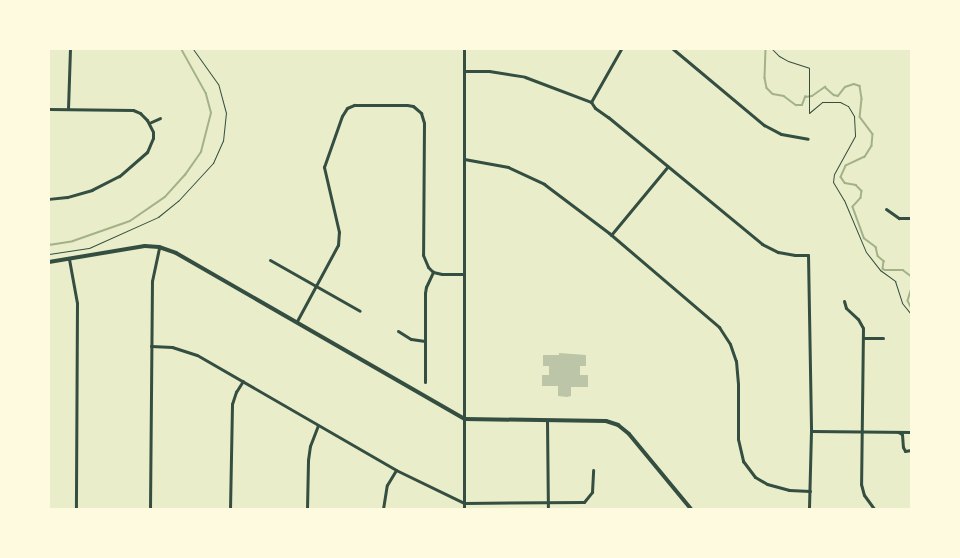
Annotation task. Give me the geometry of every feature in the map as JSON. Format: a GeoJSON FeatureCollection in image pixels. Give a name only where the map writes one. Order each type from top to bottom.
{"type":"FeatureCollection","features":[{"type":"Feature","properties":{"kind":"street"},"geometry":{"type":"LineString","coordinates":[[68,109],[70,49]]}},
{"type":"Feature","properties":{"kind":"street"},"geometry":{"type":"LineString","coordinates":[[464,49],[464,509]]}},
{"type":"Feature","properties":{"kind":"street"},"geometry":{"type":"LineString","coordinates":[[591,102],[621,49]]}},
{"type":"Feature","properties":{"kind":"street"},"geometry":{"type":"LineString","coordinates":[[673,49],[764,125],[781,134],[808,139]]}},
{"type":"Feature","properties":{"kind":"street"},"geometry":{"type":"LineString","coordinates":[[464,71],[489,71],[525,77],[591,102],[595,108],[762,244],[778,252],[795,255],[808,255],[811,431],[809,509]]}},
{"type":"Feature","properties":{"kind":"street"},"geometry":{"type":"LineString","coordinates":[[297,321],[339,241],[339,232],[324,174],[325,161],[345,111],[351,106],[359,104],[410,105],[417,109],[422,115],[424,123],[423,255],[428,267],[433,272],[442,274],[464,274]]}},
{"type":"Feature","properties":{"kind":"street"},"geometry":{"type":"LineString","coordinates":[[49,109],[127,109],[140,113],[149,123],[153,132],[152,143],[147,152],[131,168],[119,176],[92,190],[67,197],[49,199]]}},
{"type":"Feature","properties":{"kind":"street"},"geometry":{"type":"LineString","coordinates":[[149,123],[160,118]]}},
{"type":"Feature","properties":{"kind":"street"},"geometry":{"type":"LineString","coordinates":[[464,160],[496,164],[530,176],[611,235],[708,317],[727,337],[733,349],[737,367],[738,445],[741,456],[748,469],[759,480],[772,486],[789,490],[810,491]]}},
{"type":"Feature","properties":{"kind":"street"},"geometry":{"type":"LineString","coordinates":[[611,235],[668,166]]}},
{"type":"Feature","properties":{"kind":"street"},"geometry":{"type":"LineString","coordinates":[[886,209],[899,218],[911,218]]}},
{"type":"Feature","properties":{"kind":"street"},"geometry":{"type":"LineString","coordinates":[[49,262],[145,246],[159,247],[176,253],[297,321],[465,419],[606,421],[618,426],[629,434],[691,509]]}},
{"type":"Feature","properties":{"kind":"street"},"geometry":{"type":"LineString","coordinates":[[150,509],[152,281],[159,247]]}},
{"type":"Feature","properties":{"kind":"street"},"geometry":{"type":"LineString","coordinates":[[69,259],[77,303],[76,509]]}},
{"type":"Feature","properties":{"kind":"street"},"geometry":{"type":"LineString","coordinates":[[270,260],[360,311]]}},
{"type":"Feature","properties":{"kind":"street"},"geometry":{"type":"LineString","coordinates":[[425,382],[426,287],[433,272]]}},
{"type":"Feature","properties":{"kind":"street"},"geometry":{"type":"LineString","coordinates":[[844,301],[846,308],[861,323],[863,338],[861,484],[864,495],[874,509]]}},
{"type":"Feature","properties":{"kind":"street"},"geometry":{"type":"LineString","coordinates":[[398,331],[411,339],[425,341]]}},
{"type":"Feature","properties":{"kind":"street"},"geometry":{"type":"LineString","coordinates":[[863,338],[883,338]]}},
{"type":"Feature","properties":{"kind":"street"},"geometry":{"type":"LineString","coordinates":[[151,346],[172,347],[190,352],[396,470],[464,503],[584,502],[592,492],[593,470]]}},
{"type":"Feature","properties":{"kind":"street"},"geometry":{"type":"LineString","coordinates":[[230,509],[231,409],[234,396],[243,382]]}},
{"type":"Feature","properties":{"kind":"street"},"geometry":{"type":"LineString","coordinates":[[547,420],[548,509]]}},
{"type":"Feature","properties":{"kind":"street"},"geometry":{"type":"LineString","coordinates":[[307,509],[308,460],[310,446],[318,425]]}},
{"type":"Feature","properties":{"kind":"street"},"geometry":{"type":"LineString","coordinates":[[811,431],[911,432]]}},
{"type":"Feature","properties":{"kind":"street"},"geometry":{"type":"LineString","coordinates":[[898,432],[902,434],[903,447],[906,451],[911,450]]}},
{"type":"Feature","properties":{"kind":"street"},"geometry":{"type":"LineString","coordinates":[[384,509],[387,485],[396,470]]}},
{"type":"Feature","properties":{"kind":"path"},"geometry":{"type":"LineString","coordinates":[[49,254],[89,248],[154,220],[178,201],[213,163],[223,141],[226,113],[218,84],[193,49]]}},
{"type":"Feature","properties":{"kind":"path"},"geometry":{"type":"LineString","coordinates":[[772,49],[778,56],[788,62],[809,68],[809,113],[822,102],[843,103],[848,106],[854,116],[855,136],[834,174],[833,182],[844,200],[866,252],[880,270],[895,281],[902,303],[911,314]]}},
{"type":"Feature","properties":{"kind":"building"},"geometry":{"type":"Polygon","coordinates":[[[559,353],[586,355],[586,366],[580,366],[580,375],[588,375],[588,387],[571,387],[571,396],[567,397],[558,396],[558,386],[542,386],[542,375],[549,375],[549,366],[543,366],[543,355],[559,355],[559,353]]]}},
{"type":"Feature","properties":{"kind":"waterway"},"geometry":{"type":"LineString","coordinates":[[49,245],[73,241],[130,221],[165,197],[185,175],[201,152],[211,113],[206,94],[181,49]]}},
{"type":"Feature","properties":{"kind":"waterway"},"geometry":{"type":"LineString","coordinates":[[766,49],[765,78],[767,88],[773,94],[784,96],[796,105],[802,105],[805,97],[812,96],[825,87],[834,95],[838,96],[845,87],[854,84],[860,86],[862,99],[860,117],[873,134],[872,146],[865,157],[846,166],[841,177],[845,183],[856,185],[862,191],[861,198],[853,207],[864,238],[876,247],[878,256],[884,261],[883,269],[903,270],[911,276]]}},
{"type":"Feature","properties":{"kind":"waterway"},"geometry":{"type":"LineString","coordinates":[[911,291],[908,301],[911,307]]}}]}
